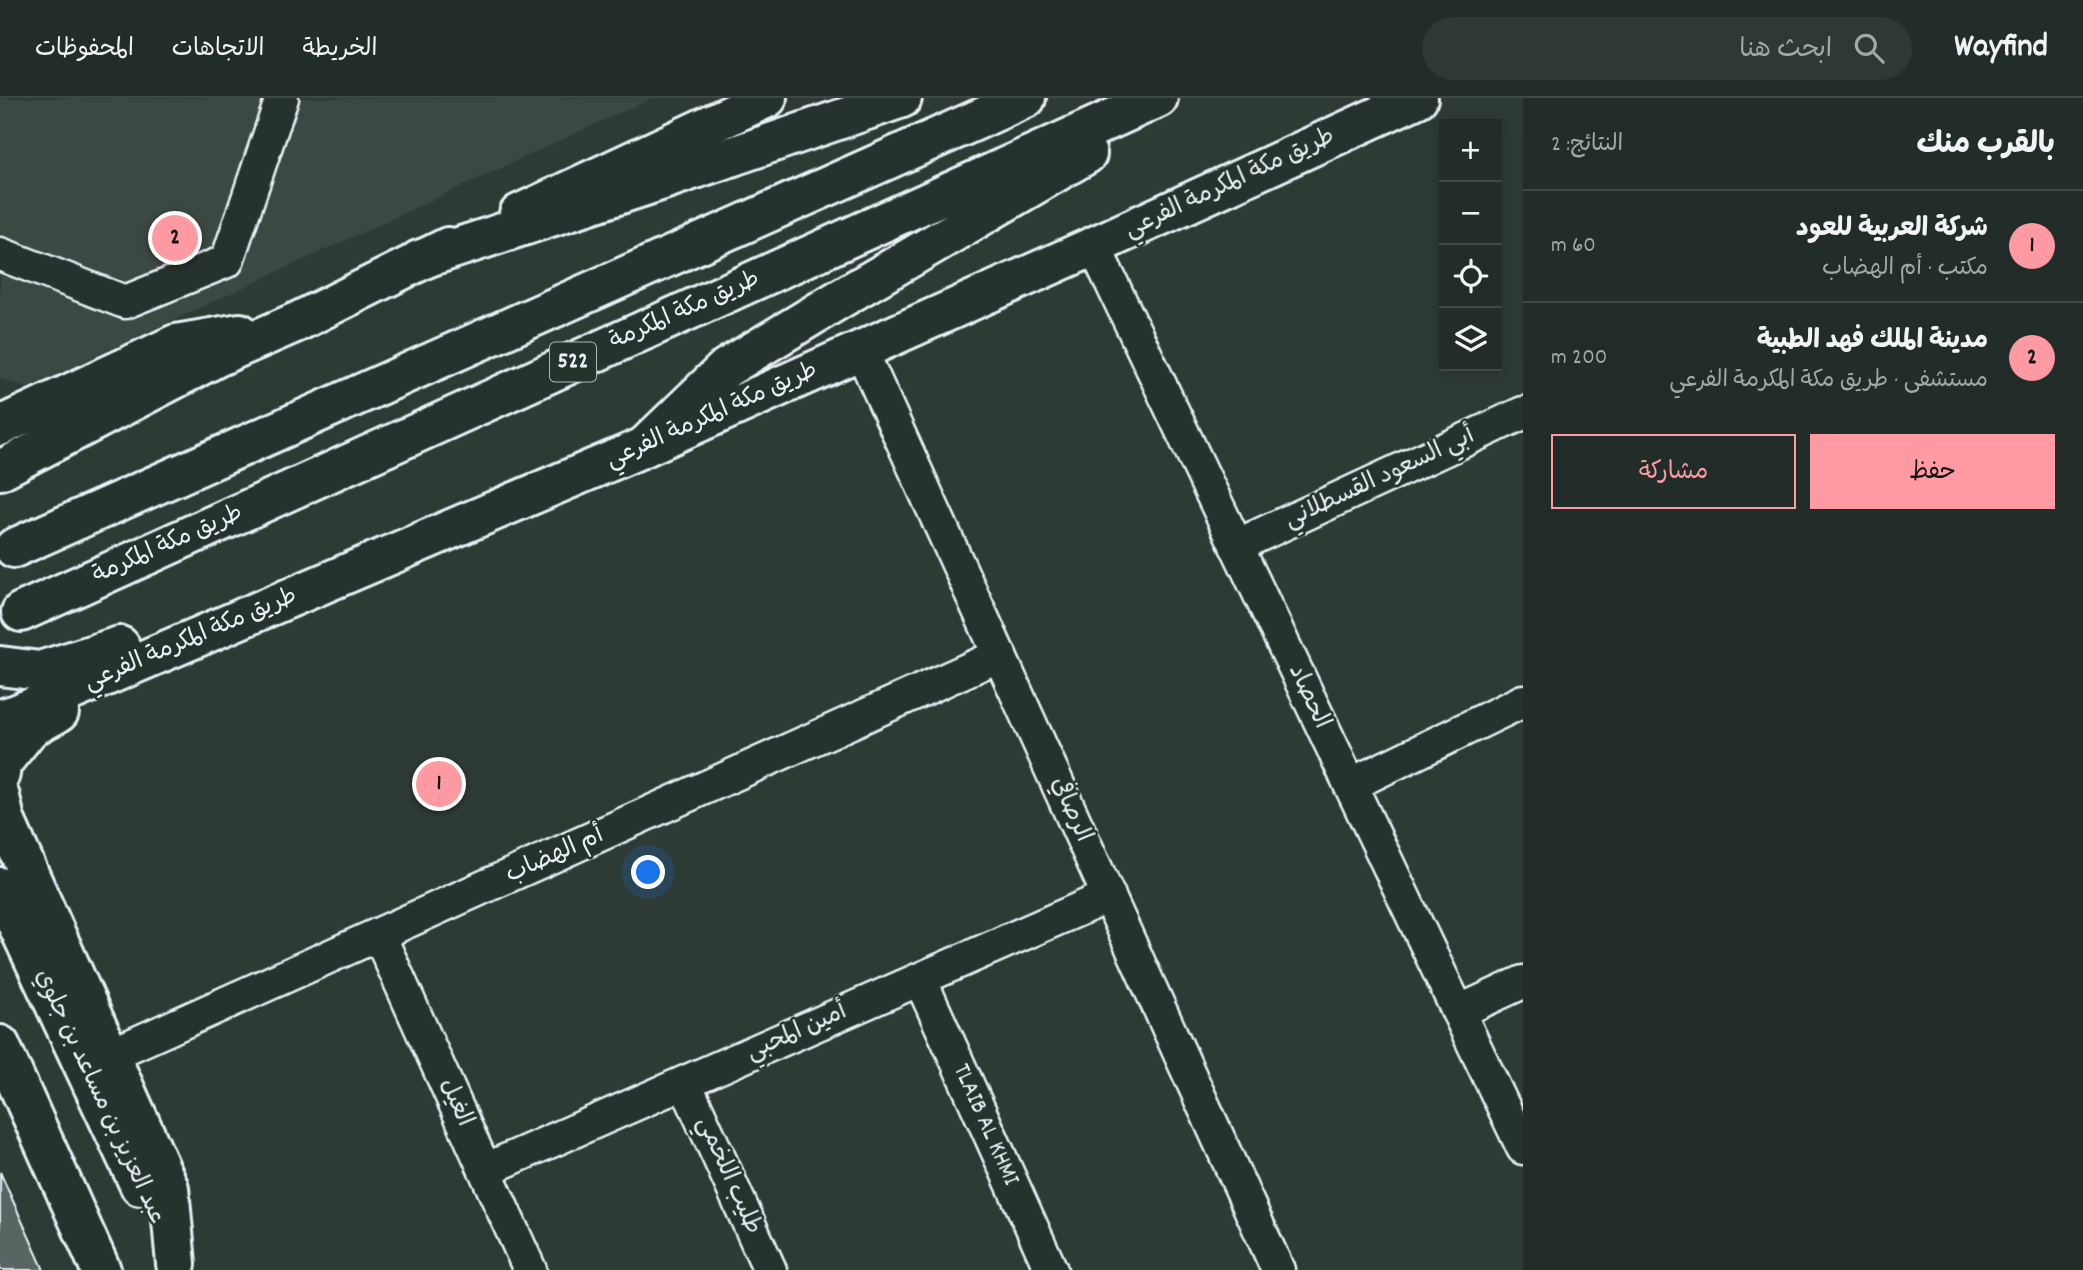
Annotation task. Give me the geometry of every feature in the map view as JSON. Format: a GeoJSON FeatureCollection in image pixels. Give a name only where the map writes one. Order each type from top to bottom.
{"type":"FeatureCollection","features":[{"type":"Feature","properties":{"kind":"main road"},"geometry":{"type":"LineString","coordinates":[[0,470],[219,356],[297,322],[419,260],[767,98]]}},
{"type":"Feature","properties":{"kind":"main road"},"geometry":{"type":"LineString","coordinates":[[419,260],[902,98]]}},
{"type":"Feature","properties":{"kind":"main road","name":"522"},"geometry":{"type":"LineString","coordinates":[[14,548],[1026,98]]}},
{"type":"Feature","properties":{"kind":"main road","name":"طريق مكة المكرمة الفرعي"},"geometry":{"type":"LineString","coordinates":[[0,719],[644,447],[1418,98]]}},
{"type":"Feature","properties":{"kind":"main road"},"geometry":{"type":"LineString","coordinates":[[644,447],[726,368],[1095,149],[1142,106]]}},
{"type":"Feature","properties":{"kind":"main road","name":"طريق مكة المكرمة"},"geometry":{"type":"LineString","coordinates":[[21,612],[1142,106]]}},
{"type":"Feature","properties":{"kind":"main road"},"geometry":{"type":"LineString","coordinates":[[0,426],[176,344],[297,322]]}},
{"type":"Feature","properties":{"kind":"main road"},"geometry":{"type":"LineString","coordinates":[[0,491],[252,358],[297,322]]}},
{"type":"Feature","properties":{"kind":"main road"},"geometry":{"type":"LineString","coordinates":[[0,666],[40,671],[303,592]]}},
{"type":"Feature","properties":{"kind":"main road"},"geometry":{"type":"LineString","coordinates":[[0,774],[1,764],[30,728],[73,704],[303,592]]}},
{"type":"Feature","properties":{"kind":"main road"},"geometry":{"type":"LineString","coordinates":[[0,797],[5,820],[169,1188],[178,1267]]}},
{"type":"Feature","properties":{"kind":"main road","name":"عبد العزيز بن مساعد بن جلوي"},"geometry":{"type":"LineString","coordinates":[[0,887],[178,1267]]}},
{"type":"Feature","properties":{"kind":"main road"},"geometry":{"type":"LineString","coordinates":[[0,1045],[101,1270]]}},
{"type":"Feature","properties":{"kind":"street"},"geometry":{"type":"LineString","coordinates":[[0,254],[125,302],[227,261],[282,98]]}},
{"type":"Feature","properties":{"kind":"street","name":"الحصاد"},"geometry":{"type":"LineString","coordinates":[[1094,246],[1523,1148]]}},
{"type":"Feature","properties":{"kind":"street","name":"الرصافي"},"geometry":{"type":"LineString","coordinates":[[861,350],[1278,1270]]}},
{"type":"Feature","properties":{"kind":"street","name":"أبي السعود القسطلاني"},"geometry":{"type":"LineString","coordinates":[[1236,545],[1523,413]]}},
{"type":"Feature","properties":{"kind":"street","name":"أم الهضاب"},"geometry":{"type":"LineString","coordinates":[[110,1055],[1000,655]]}},
{"type":"Feature","properties":{"kind":"street"},"geometry":{"type":"LineString","coordinates":[[1350,785],[1523,701]]}},
{"type":"Feature","properties":{"kind":"street","name":"أمين المحبي"},"geometry":{"type":"LineString","coordinates":[[485,1170],[1109,896]]}},
{"type":"Feature","properties":{"kind":"street","name":"الغيل"},"geometry":{"type":"LineString","coordinates":[[379,935],[530,1270]]}},
{"type":"Feature","properties":{"kind":"street","name":"TLAIB AL KHMI"},"geometry":{"type":"LineString","coordinates":[[920,979],[1051,1270]]}},
{"type":"Feature","properties":{"kind":"street"},"geometry":{"type":"LineString","coordinates":[[1458,1012],[1523,982]]}},
{"type":"Feature","properties":{"kind":"street","name":"طليب اللخمي"},"geometry":{"type":"LineString","coordinates":[[685,1083],[770,1270]]}},
{"type":"Feature","properties":{"kind":"shaded area"},"geometry":{"type":"Polygon","coordinates":[[[0,98],[652,98],[27,388],[0,378],[0,98]]]}},
{"type":"Feature","properties":{"kind":"building"},"geometry":{"type":"Polygon","coordinates":[[[0,1172],[44,1270],[0,1270],[0,1172]]]}},
{"type":"Feature","properties":{"kind":"place","name":"مدينة الملك فهد الطبية"},"geometry":{"type":"Point","coordinates":[175,238]}},
{"type":"Feature","properties":{"kind":"place","name":"شركة العربية للعود"},"geometry":{"type":"Point","coordinates":[439,784]}}]}
